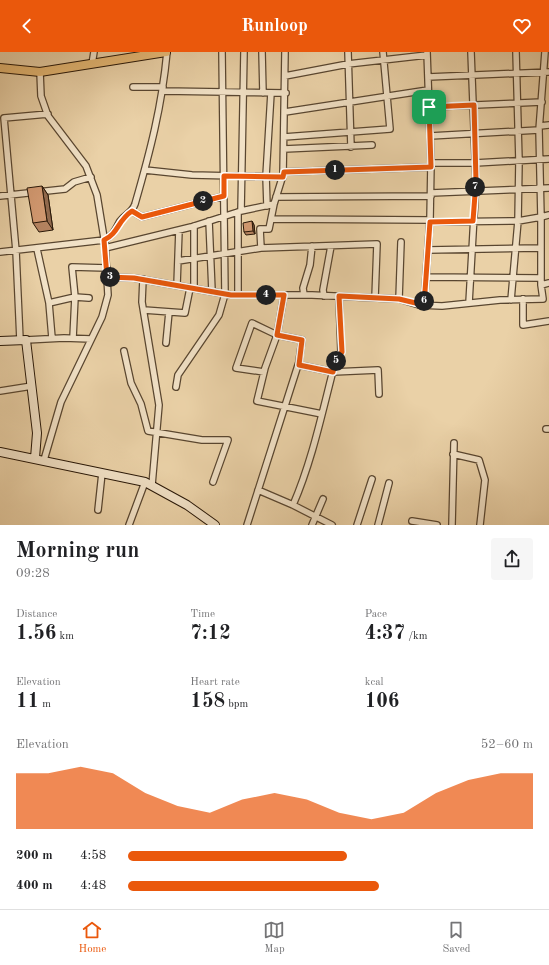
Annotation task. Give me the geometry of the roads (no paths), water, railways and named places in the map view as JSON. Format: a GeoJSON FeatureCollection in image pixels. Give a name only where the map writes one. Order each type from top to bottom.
{"type":"FeatureCollection","features":[{"type":"Feature","properties":{"kind":"main road"},"geometry":{"type":"LineString","coordinates":[[0,68],[40,72],[166,52]]}},
{"type":"Feature","properties":{"kind":"street"},"geometry":{"type":"LineString","coordinates":[[92,64],[94,52]]}},
{"type":"Feature","properties":{"kind":"street"},"geometry":{"type":"LineString","coordinates":[[0,252],[37,249],[104,240],[111,237],[117,230],[121,220],[132,211],[145,170],[163,89],[166,52]]}},
{"type":"Feature","properties":{"kind":"street"},"geometry":{"type":"LineString","coordinates":[[176,387],[178,375],[219,315],[225,294],[223,216],[224,92],[222,52]]}},
{"type":"Feature","properties":{"kind":"street"},"geometry":{"type":"LineString","coordinates":[[238,295],[244,52]]}},
{"type":"Feature","properties":{"kind":"street"},"geometry":{"type":"LineString","coordinates":[[262,52],[263,93]]}},
{"type":"Feature","properties":{"kind":"street"},"geometry":{"type":"LineString","coordinates":[[261,248],[260,229],[269,229],[274,204],[283,174],[286,93],[285,52]]}},
{"type":"Feature","properties":{"kind":"street"},"geometry":{"type":"LineString","coordinates":[[348,52],[351,147]]}},
{"type":"Feature","properties":{"kind":"street"},"geometry":{"type":"LineString","coordinates":[[284,137],[390,129],[384,52]]}},
{"type":"Feature","properties":{"kind":"street"},"geometry":{"type":"LineString","coordinates":[[469,303],[475,192],[475,133],[471,52]]}},
{"type":"Feature","properties":{"kind":"street"},"geometry":{"type":"LineString","coordinates":[[511,300],[518,221],[519,161],[516,52]]}},
{"type":"Feature","properties":{"kind":"street"},"geometry":{"type":"LineString","coordinates":[[107,277],[143,279],[225,294],[339,296],[399,299],[424,305],[442,306],[543,298],[541,285],[540,248],[540,128],[542,102],[547,72],[545,52]]}},
{"type":"Feature","properties":{"kind":"street"},"geometry":{"type":"LineString","coordinates":[[285,76],[348,64],[427,53],[431,195],[424,305]]}},
{"type":"Feature","properties":{"kind":"street"},"geometry":{"type":"LineString","coordinates":[[40,72],[41,96],[48,114],[86,166],[97,195],[105,248],[108,295],[104,310],[61,402],[44,460]]}},
{"type":"Feature","properties":{"kind":"street"},"geometry":{"type":"LineString","coordinates":[[428,77],[547,72]]}},
{"type":"Feature","properties":{"kind":"street"},"geometry":{"type":"LineString","coordinates":[[133,86],[224,92],[286,93]]}},
{"type":"Feature","properties":{"kind":"street"},"geometry":{"type":"LineString","coordinates":[[285,112],[428,90]]}},
{"type":"Feature","properties":{"kind":"street"},"geometry":{"type":"LineString","coordinates":[[267,206],[266,176],[271,93]]}},
{"type":"Feature","properties":{"kind":"street"},"geometry":{"type":"LineString","coordinates":[[429,107],[542,102]]}},
{"type":"Feature","properties":{"kind":"street"},"geometry":{"type":"LineString","coordinates":[[35,458],[37,433],[32,386],[23,340],[12,196],[4,118],[48,114]]}},
{"type":"Feature","properties":{"kind":"street"},"geometry":{"type":"LineString","coordinates":[[430,136],[518,131],[540,128],[549,125]]}},
{"type":"Feature","properties":{"kind":"street"},"geometry":{"type":"LineString","coordinates":[[284,149],[372,145]]}},
{"type":"Feature","properties":{"kind":"street"},"geometry":{"type":"LineString","coordinates":[[145,170],[192,176],[266,176],[549,159]]}},
{"type":"Feature","properties":{"kind":"street"},"geometry":{"type":"LineString","coordinates":[[0,196],[12,196],[65,189],[74,182],[91,177]]}},
{"type":"Feature","properties":{"kind":"street"},"geometry":{"type":"LineString","coordinates":[[276,197],[431,195],[540,190],[549,188]]}},
{"type":"Feature","properties":{"kind":"street"},"geometry":{"type":"LineString","coordinates":[[132,211],[142,217],[224,196]]}},
{"type":"Feature","properties":{"kind":"street"},"geometry":{"type":"LineString","coordinates":[[105,248],[194,226],[239,211],[274,204]]}},
{"type":"Feature","properties":{"kind":"street"},"geometry":{"type":"LineString","coordinates":[[271,219],[518,221],[549,215]]}},
{"type":"Feature","properties":{"kind":"street"},"geometry":{"type":"LineString","coordinates":[[209,221],[212,292]]}},
{"type":"Feature","properties":{"kind":"street"},"geometry":{"type":"LineString","coordinates":[[144,310],[185,313],[192,288],[194,226]]}},
{"type":"Feature","properties":{"kind":"street"},"geometry":{"type":"LineString","coordinates":[[177,285],[179,230]]}},
{"type":"Feature","properties":{"kind":"street"},"geometry":{"type":"LineString","coordinates":[[399,299],[401,242]]}},
{"type":"Feature","properties":{"kind":"street"},"geometry":{"type":"LineString","coordinates":[[178,261],[261,248],[377,244],[375,298]]}},
{"type":"Feature","properties":{"kind":"street"},"geometry":{"type":"LineString","coordinates":[[304,295],[303,288],[310,265],[312,246]]}},
{"type":"Feature","properties":{"kind":"street"},"geometry":{"type":"LineString","coordinates":[[324,296],[323,290],[331,246]]}},
{"type":"Feature","properties":{"kind":"street"},"geometry":{"type":"LineString","coordinates":[[428,250],[540,248]]}},
{"type":"Feature","properties":{"kind":"street"},"geometry":{"type":"LineString","coordinates":[[37,249],[49,303],[52,338]]}},
{"type":"Feature","properties":{"kind":"street"},"geometry":{"type":"LineString","coordinates":[[73,338],[75,297],[72,267],[106,268]]}},
{"type":"Feature","properties":{"kind":"street"},"geometry":{"type":"LineString","coordinates":[[426,277],[470,279],[541,278]]}},
{"type":"Feature","properties":{"kind":"street"},"geometry":{"type":"LineString","coordinates":[[128,525],[148,483],[159,405],[144,310],[143,279]]}},
{"type":"Feature","properties":{"kind":"street"},"geometry":{"type":"LineString","coordinates":[[541,285],[549,283]]}},
{"type":"Feature","properties":{"kind":"street"},"geometry":{"type":"LineString","coordinates":[[284,295],[277,335],[264,372],[257,401],[322,414]]}},
{"type":"Feature","properties":{"kind":"street"},"geometry":{"type":"LineString","coordinates":[[291,504],[293,505],[299,493],[336,359],[342,352],[339,296]]}},
{"type":"Feature","properties":{"kind":"street"},"geometry":{"type":"LineString","coordinates":[[49,303],[75,297],[90,298]]}},
{"type":"Feature","properties":{"kind":"street"},"geometry":{"type":"LineString","coordinates":[[523,299],[523,325],[549,321]]}},
{"type":"Feature","properties":{"kind":"street"},"geometry":{"type":"LineString","coordinates":[[166,343],[169,312]]}},
{"type":"Feature","properties":{"kind":"street"},"geometry":{"type":"LineString","coordinates":[[247,525],[299,365],[302,340],[277,335],[252,323],[236,368],[264,372]]}},
{"type":"Feature","properties":{"kind":"street"},"geometry":{"type":"LineString","coordinates":[[0,341],[52,338],[91,339]]}},
{"type":"Feature","properties":{"kind":"street"},"geometry":{"type":"LineString","coordinates":[[124,351],[131,383],[141,404],[148,431],[156,431],[202,440],[228,440],[213,482]]}},
{"type":"Feature","properties":{"kind":"street"},"geometry":{"type":"LineString","coordinates":[[299,365],[333,372],[378,370],[379,394]]}},
{"type":"Feature","properties":{"kind":"street"},"geometry":{"type":"LineString","coordinates":[[0,391],[32,386]]}},
{"type":"Feature","properties":{"kind":"street"},"geometry":{"type":"LineString","coordinates":[[452,525],[454,443]]}},
{"type":"Feature","properties":{"kind":"street"},"geometry":{"type":"LineString","coordinates":[[0,452],[35,458],[148,483],[187,505],[215,525]]}},
{"type":"Feature","properties":{"kind":"street"},"geometry":{"type":"LineString","coordinates":[[453,454],[479,460],[485,480],[480,525]]}},
{"type":"Feature","properties":{"kind":"street"},"geometry":{"type":"LineString","coordinates":[[98,510],[102,473]]}},
{"type":"Feature","properties":{"kind":"street"},"geometry":{"type":"LineString","coordinates":[[357,525],[372,479]]}},
{"type":"Feature","properties":{"kind":"street"},"geometry":{"type":"LineString","coordinates":[[378,525],[389,483]]}},
{"type":"Feature","properties":{"kind":"street"},"geometry":{"type":"LineString","coordinates":[[258,490],[291,504],[332,525]]}},
{"type":"Feature","properties":{"kind":"street"},"geometry":{"type":"LineString","coordinates":[[312,525],[323,499]]}},
{"type":"Feature","properties":{"kind":"street"},"geometry":{"type":"LineString","coordinates":[[412,521],[437,525]]}}]}
